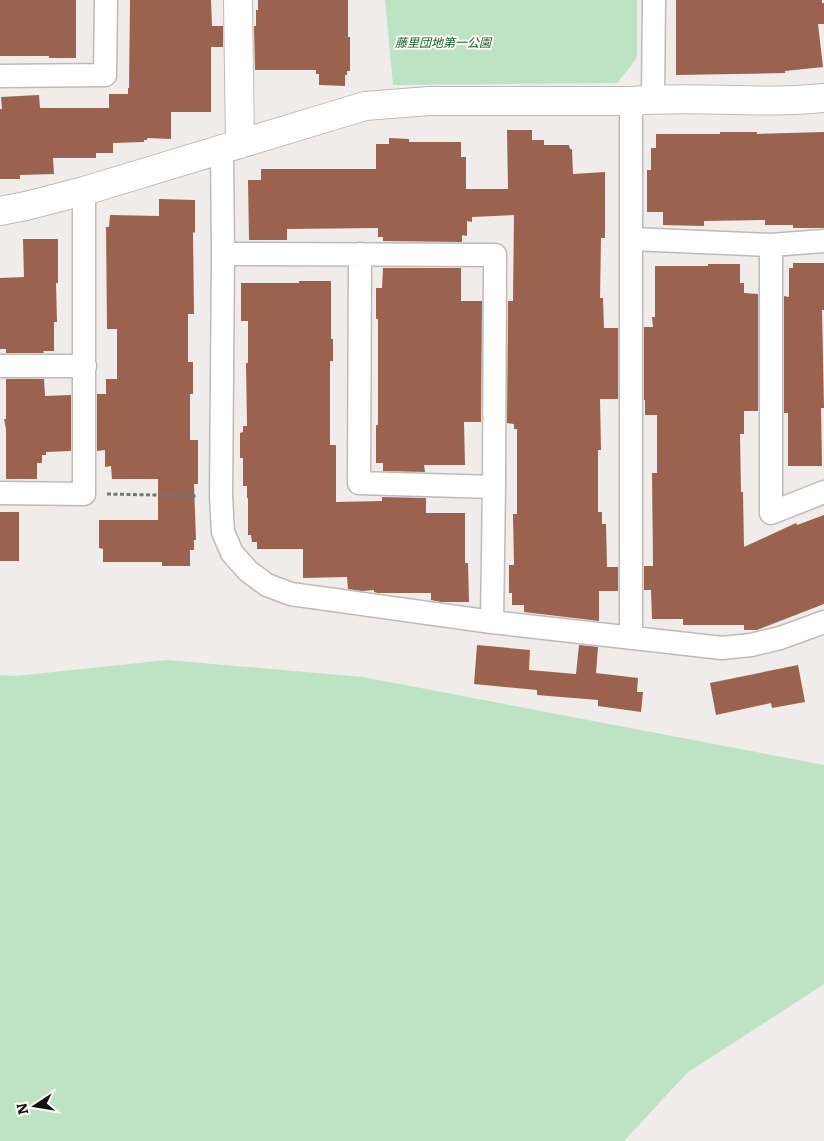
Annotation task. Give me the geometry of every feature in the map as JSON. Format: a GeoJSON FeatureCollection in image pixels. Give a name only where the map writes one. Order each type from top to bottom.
{"type":"FeatureCollection","features":[{"type":"Feature","properties":{"kind":"street"},"geometry":{"type":"LineString","coordinates":[[0,76],[105,75],[106,0]]}},
{"type":"Feature","properties":{"kind":"street"},"geometry":{"type":"LineString","coordinates":[[238,0],[231,147],[223,254],[221,496],[223,532],[232,553],[248,570],[267,584],[291,594],[492,622],[722,648],[751,645],[780,638],[824,622]]}},
{"type":"Feature","properties":{"kind":"street"},"geometry":{"type":"LineString","coordinates":[[631,638],[632,239],[642,100],[654,0]]}},
{"type":"Feature","properties":{"kind":"street"},"geometry":{"type":"LineString","coordinates":[[0,211],[84,191],[365,106],[430,101],[773,101],[824,98]]}},
{"type":"Feature","properties":{"kind":"street"},"geometry":{"type":"LineString","coordinates":[[0,493],[84,494],[84,191]]}},
{"type":"Feature","properties":{"kind":"street"},"geometry":{"type":"LineString","coordinates":[[632,239],[771,245],[824,241]]}},
{"type":"Feature","properties":{"kind":"street"},"geometry":{"type":"LineString","coordinates":[[771,245],[771,514],[824,492]]}},
{"type":"Feature","properties":{"kind":"street"},"geometry":{"type":"LineString","coordinates":[[223,254],[495,254],[492,622]]}},
{"type":"Feature","properties":{"kind":"street"},"geometry":{"type":"LineString","coordinates":[[360,254],[359,483],[494,487]]}},
{"type":"Feature","properties":{"kind":"street"},"geometry":{"type":"LineString","coordinates":[[0,366],[85,366]]}},
{"type":"Feature","properties":{"kind":"path"},"geometry":{"type":"LineString","coordinates":[[84,494],[221,496]]}},
{"type":"Feature","properties":{"kind":"green space","name":"藤里団地第一公園"},"geometry":{"type":"Polygon","coordinates":[[[385,0],[637,0],[637,58],[617,83],[393,85],[385,0]]]}},
{"type":"Feature","properties":{"kind":"green space"},"geometry":{"type":"Polygon","coordinates":[[[167,660],[363,677],[824,765],[824,984],[687,1073],[624,1141],[0,1141],[0,675],[16,676],[167,660]]]}},
{"type":"Feature","properties":{"kind":"building"},"geometry":{"type":"Polygon","coordinates":[[[0,0],[76,0],[76,58],[0,56],[0,0]]]}},
{"type":"Feature","properties":{"kind":"building"},"geometry":{"type":"Polygon","coordinates":[[[130,0],[211,0],[212,26],[223,26],[223,47],[211,47],[211,112],[171,112],[171,139],[147,138],[144,142],[113,143],[113,153],[96,153],[96,158],[53,158],[54,174],[20,175],[20,179],[0,179],[1,97],[39,95],[40,108],[109,108],[109,94],[128,94],[130,0]]]}},
{"type":"Feature","properties":{"kind":"building"},"geometry":{"type":"Polygon","coordinates":[[[258,0],[348,0],[350,71],[347,71],[347,75],[345,75],[345,86],[319,85],[319,74],[316,74],[316,70],[255,70],[254,26],[256,26],[258,0]]]}},
{"type":"Feature","properties":{"kind":"building"},"geometry":{"type":"Polygon","coordinates":[[[676,0],[822,0],[822,3],[824,3],[824,24],[818,24],[823,67],[785,71],[785,73],[676,75],[676,0]]]}},
{"type":"Feature","properties":{"kind":"building"},"geometry":{"type":"Polygon","coordinates":[[[507,130],[532,130],[532,140],[544,140],[544,145],[569,145],[570,149],[572,149],[573,174],[605,172],[605,238],[601,238],[600,298],[603,298],[604,328],[618,328],[618,399],[600,399],[601,450],[598,450],[598,512],[602,512],[602,524],[606,524],[607,567],[618,567],[618,591],[599,591],[599,621],[524,612],[524,605],[512,605],[512,593],[509,593],[509,565],[514,565],[513,514],[517,514],[517,429],[514,429],[514,424],[507,423],[508,301],[513,301],[514,215],[472,217],[472,222],[467,221],[467,236],[462,235],[462,242],[383,241],[383,237],[378,237],[378,228],[287,229],[287,240],[249,240],[248,180],[261,180],[261,169],[376,169],[376,144],[389,144],[389,138],[409,139],[409,142],[461,142],[461,157],[466,157],[466,189],[508,189],[507,130]]]}},
{"type":"Feature","properties":{"kind":"building"},"geometry":{"type":"Polygon","coordinates":[[[720,132],[757,132],[757,134],[824,132],[824,228],[793,228],[793,225],[765,225],[765,220],[704,221],[704,226],[663,225],[663,212],[647,212],[647,170],[651,170],[651,148],[656,148],[656,134],[720,134],[720,132]]]}},
{"type":"Feature","properties":{"kind":"building"},"geometry":{"type":"Polygon","coordinates":[[[159,199],[195,200],[195,233],[193,232],[194,314],[188,314],[188,362],[193,362],[193,394],[190,394],[190,440],[198,440],[198,484],[194,484],[196,540],[194,540],[194,550],[190,550],[190,566],[162,566],[162,562],[103,562],[103,549],[99,548],[99,520],[158,520],[158,479],[112,479],[111,466],[105,467],[105,450],[97,451],[97,394],[106,394],[106,379],[117,379],[117,329],[107,329],[106,227],[109,227],[110,215],[159,216],[159,199]]]}},
{"type":"Feature","properties":{"kind":"building"},"geometry":{"type":"Polygon","coordinates":[[[23,239],[58,239],[57,322],[54,322],[54,351],[43,351],[44,353],[6,353],[6,349],[0,349],[0,278],[24,277],[23,239]]]}},
{"type":"Feature","properties":{"kind":"building"},"geometry":{"type":"Polygon","coordinates":[[[793,263],[824,263],[824,310],[822,310],[824,408],[821,408],[822,466],[788,466],[788,413],[784,413],[784,296],[789,297],[789,268],[793,268],[793,263]]]}},
{"type":"Feature","properties":{"kind":"building"},"geometry":{"type":"Polygon","coordinates":[[[708,264],[740,264],[740,283],[744,283],[744,293],[758,294],[758,411],[744,411],[744,434],[740,434],[744,547],[796,523],[797,525],[824,515],[824,604],[757,630],[744,630],[744,625],[683,625],[683,619],[652,619],[651,590],[644,590],[644,566],[653,566],[652,473],[657,473],[657,415],[645,415],[644,400],[644,327],[653,327],[652,317],[655,317],[655,266],[708,266],[708,264]]]}},
{"type":"Feature","properties":{"kind":"building"},"geometry":{"type":"Polygon","coordinates":[[[383,268],[461,268],[461,301],[482,301],[481,422],[464,422],[465,465],[424,465],[425,472],[383,471],[383,463],[376,463],[378,319],[376,319],[376,288],[382,288],[383,268]]]}},
{"type":"Feature","properties":{"kind":"building"},"geometry":{"type":"Polygon","coordinates":[[[299,281],[331,281],[333,361],[330,361],[330,445],[336,445],[336,502],[382,501],[382,497],[426,498],[426,513],[465,513],[465,563],[468,563],[469,602],[431,600],[431,593],[378,593],[374,592],[374,590],[348,589],[347,577],[303,578],[303,549],[257,549],[257,542],[252,542],[251,535],[248,535],[248,498],[247,486],[243,486],[243,458],[240,458],[240,433],[243,432],[243,426],[247,426],[246,363],[248,363],[248,321],[241,321],[241,283],[299,283],[299,281]]]}},
{"type":"Feature","properties":{"kind":"building"},"geometry":{"type":"Polygon","coordinates":[[[6,379],[44,379],[45,396],[71,395],[71,451],[46,452],[46,455],[42,455],[42,463],[37,463],[37,479],[6,479],[6,429],[4,419],[6,419],[6,379]]]}},
{"type":"Feature","properties":{"kind":"building"},"geometry":{"type":"Polygon","coordinates":[[[0,512],[19,512],[19,561],[0,561],[0,512]]]}},
{"type":"Feature","properties":{"kind":"building"},"geometry":{"type":"Polygon","coordinates":[[[477,645],[530,650],[529,670],[576,674],[579,645],[598,647],[596,673],[638,678],[637,692],[643,692],[641,712],[598,706],[598,700],[537,695],[537,690],[474,684],[477,645]]]}},
{"type":"Feature","properties":{"kind":"building"},"geometry":{"type":"Polygon","coordinates":[[[798,665],[805,702],[772,708],[771,703],[716,715],[710,683],[798,665]]]}}]}
